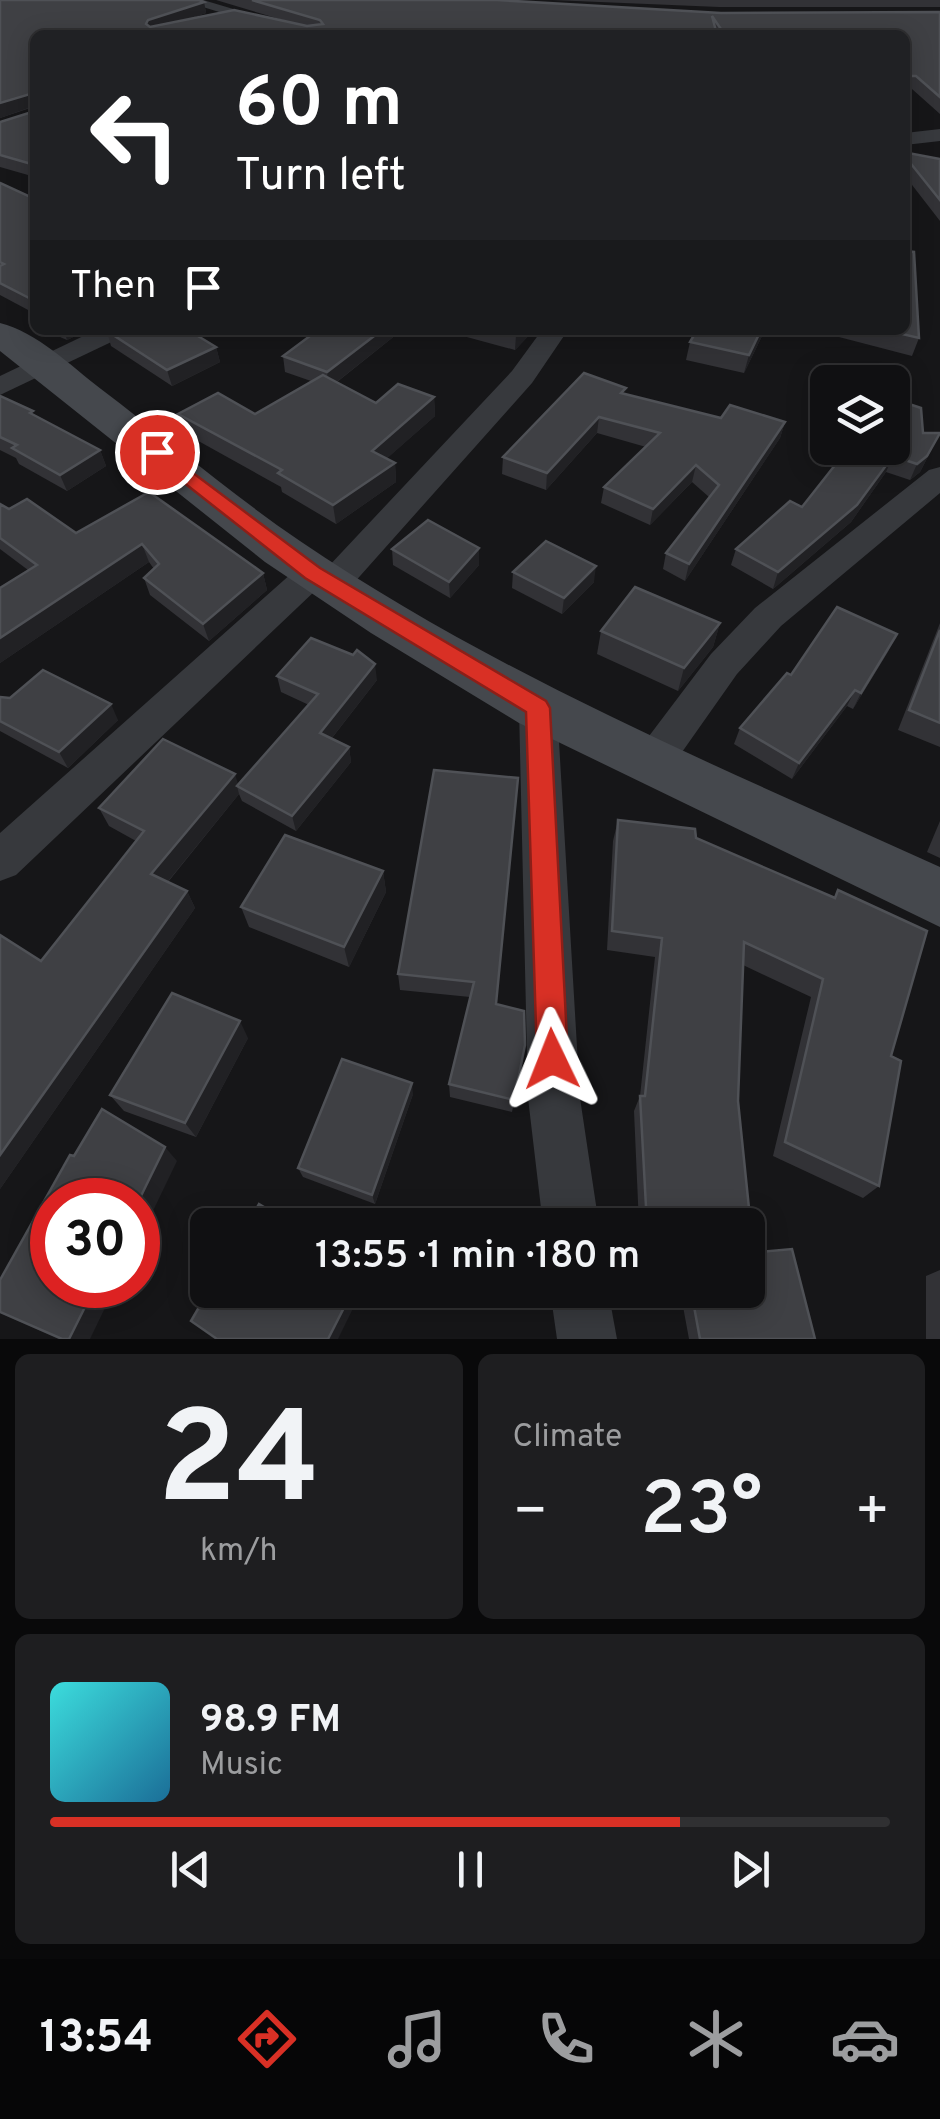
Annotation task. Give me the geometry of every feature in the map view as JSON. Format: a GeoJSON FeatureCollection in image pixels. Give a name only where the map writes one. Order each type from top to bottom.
{"type":"FeatureCollection","features":[{"type":"Feature","properties":{"kind":"street"},"geometry":{"type":"LineString","coordinates":[[188,0],[294,30]]}},
{"type":"Feature","properties":{"kind":"street"},"geometry":{"type":"LineString","coordinates":[[198,24],[236,14]]}},
{"type":"Feature","properties":{"kind":"street"},"geometry":{"type":"LineString","coordinates":[[910,138],[940,135]]}},
{"type":"Feature","properties":{"kind":"street"},"geometry":{"type":"LineString","coordinates":[[0,334],[45,364],[322,579],[538,708],[940,898]]}},
{"type":"Feature","properties":{"kind":"street"},"geometry":{"type":"LineString","coordinates":[[0,387],[106,335]]}},
{"type":"Feature","properties":{"kind":"street"},"geometry":{"type":"LineString","coordinates":[[0,862],[322,579],[522,377],[551,335]]}},
{"type":"Feature","properties":{"kind":"street"},"geometry":{"type":"LineString","coordinates":[[654,760],[724,664],[768,617],[940,478]]}},
{"type":"Feature","properties":{"kind":"street"},"geometry":{"type":"LineString","coordinates":[[538,708],[554,1098],[569,1208]]}},
{"type":"Feature","properties":{"kind":"street"},"geometry":{"type":"LineString","coordinates":[[583,1308],[587,1339]]}},
{"type":"Feature","properties":{"kind":"building"},"geometry":{"type":"Polygon","coordinates":[[[0,0],[204,2],[148,20],[146,24],[150,27],[234,10],[307,26],[323,24],[252,0],[497,0],[721,13],[940,12],[940,97],[916,76],[910,76],[910,30],[722,30],[712,16],[716,30],[30,30],[30,94],[0,103],[0,0]]]}},
{"type":"Feature","properties":{"kind":"building"},"geometry":{"type":"Polygon","coordinates":[[[30,113],[30,164],[0,155],[0,122],[30,113]]]}},
{"type":"Feature","properties":{"kind":"building"},"geometry":{"type":"Polygon","coordinates":[[[910,153],[940,159],[940,200],[910,162],[910,153]]]}},
{"type":"Feature","properties":{"kind":"building"},"geometry":{"type":"Polygon","coordinates":[[[0,183],[30,197],[30,298],[0,283],[0,266],[4,264],[0,262],[0,183]]]}},
{"type":"Feature","properties":{"kind":"building"},"geometry":{"type":"Polygon","coordinates":[[[910,252],[914,252],[919,338],[906,335],[910,335],[910,252]]]}},
{"type":"Feature","properties":{"kind":"building"},"geometry":{"type":"Polygon","coordinates":[[[113,335],[196,335],[216,347],[167,370],[113,335]]]}},
{"type":"Feature","properties":{"kind":"building"},"geometry":{"type":"Polygon","coordinates":[[[311,335],[375,335],[327,372],[283,356],[311,335]]]}},
{"type":"Feature","properties":{"kind":"building"},"geometry":{"type":"Polygon","coordinates":[[[694,335],[759,335],[749,355],[690,342],[694,335]]]}},
{"type":"Feature","properties":{"kind":"building"},"geometry":{"type":"Polygon","coordinates":[[[584,373],[626,388],[621,393],[721,418],[730,405],[785,422],[689,564],[666,553],[719,485],[696,465],[653,509],[604,487],[660,433],[599,417],[547,473],[503,457],[584,373]]]}},
{"type":"Feature","properties":{"kind":"building"},"geometry":{"type":"Polygon","coordinates":[[[323,375],[376,403],[398,384],[434,397],[372,451],[395,463],[333,505],[278,473],[282,470],[178,414],[218,393],[255,414],[323,375]]]}},
{"type":"Feature","properties":{"kind":"building"},"geometry":{"type":"Polygon","coordinates":[[[0,396],[100,450],[60,475],[0,437],[0,396]]]}},
{"type":"Feature","properties":{"kind":"building"},"geometry":{"type":"Polygon","coordinates":[[[910,404],[921,408],[923,433],[940,433],[927,456],[917,464],[910,462],[910,404]]]}},
{"type":"Feature","properties":{"kind":"building"},"geometry":{"type":"Polygon","coordinates":[[[835,465],[886,465],[857,505],[778,572],[736,549],[790,501],[802,507],[835,465]]]}},
{"type":"Feature","properties":{"kind":"building"},"geometry":{"type":"Polygon","coordinates":[[[149,492],[263,573],[203,624],[144,578],[159,564],[142,544],[0,638],[0,588],[37,565],[0,538],[0,504],[9,509],[27,499],[76,533],[149,492]]]}},
{"type":"Feature","properties":{"kind":"building"},"geometry":{"type":"Polygon","coordinates":[[[428,520],[479,548],[449,582],[392,549],[428,520]]]}},
{"type":"Feature","properties":{"kind":"building"},"geometry":{"type":"Polygon","coordinates":[[[546,541],[596,566],[564,598],[513,572],[546,541]]]}},
{"type":"Feature","properties":{"kind":"building"},"geometry":{"type":"Polygon","coordinates":[[[635,587],[720,623],[684,668],[601,631],[635,587]]]}},
{"type":"Feature","properties":{"kind":"building"},"geometry":{"type":"Polygon","coordinates":[[[837,607],[897,634],[861,693],[855,690],[799,763],[740,728],[787,673],[791,675],[837,607]]]}},
{"type":"Feature","properties":{"kind":"building"},"geometry":{"type":"Polygon","coordinates":[[[940,630],[940,723],[909,710],[940,630]]]}},
{"type":"Feature","properties":{"kind":"building"},"geometry":{"type":"Polygon","coordinates":[[[311,638],[353,655],[357,650],[375,664],[320,733],[349,747],[292,816],[237,786],[318,694],[277,676],[311,638]]]}},
{"type":"Feature","properties":{"kind":"building"},"geometry":{"type":"Polygon","coordinates":[[[43,670],[111,704],[59,752],[0,721],[0,697],[10,698],[43,670]]]}},
{"type":"Feature","properties":{"kind":"building"},"geometry":{"type":"Polygon","coordinates":[[[163,739],[235,774],[151,874],[187,891],[0,1155],[0,935],[41,961],[144,831],[99,808],[163,739]]]}},
{"type":"Feature","properties":{"kind":"building"},"geometry":{"type":"Polygon","coordinates":[[[434,770],[518,778],[496,1004],[524,1011],[525,1045],[514,1100],[449,1084],[474,982],[398,974],[434,770]]]}},
{"type":"Feature","properties":{"kind":"building"},"geometry":{"type":"Polygon","coordinates":[[[618,820],[695,829],[696,838],[835,898],[838,890],[927,931],[891,1056],[901,1061],[879,1186],[785,1142],[823,979],[744,942],[738,1101],[749,1208],[646,1208],[640,1096],[645,1096],[662,938],[612,931],[618,820]]]}},
{"type":"Feature","properties":{"kind":"building"},"geometry":{"type":"Polygon","coordinates":[[[285,835],[383,871],[344,947],[241,907],[285,835]]]}},
{"type":"Feature","properties":{"kind":"building"},"geometry":{"type":"Polygon","coordinates":[[[172,993],[240,1021],[185,1123],[110,1095],[172,993]]]}},
{"type":"Feature","properties":{"kind":"building"},"geometry":{"type":"Polygon","coordinates":[[[342,1059],[412,1083],[372,1195],[298,1168],[342,1059]]]}},
{"type":"Feature","properties":{"kind":"building"},"geometry":{"type":"Polygon","coordinates":[[[102,1109],[165,1147],[150,1178],[57,1178],[70,1155],[74,1156],[102,1109]]]}},
{"type":"Feature","properties":{"kind":"building"},"geometry":{"type":"Polygon","coordinates":[[[30,1226],[30,1308],[84,1308],[69,1339],[0,1312],[0,1280],[30,1226]]]}},
{"type":"Feature","properties":{"kind":"building"},"geometry":{"type":"Polygon","coordinates":[[[792,1249],[815,1339],[700,1339],[694,1308],[765,1308],[765,1251],[792,1249]]]}},
{"type":"Feature","properties":{"kind":"building"},"geometry":{"type":"Polygon","coordinates":[[[199,1308],[344,1308],[328,1339],[217,1339],[191,1321],[199,1308]]]}},
{"type":"Feature","properties":{"kind":"route"},"geometry":{"type":"LineString","coordinates":[[157,452],[313,573],[538,708],[552,1059]]}}]}
